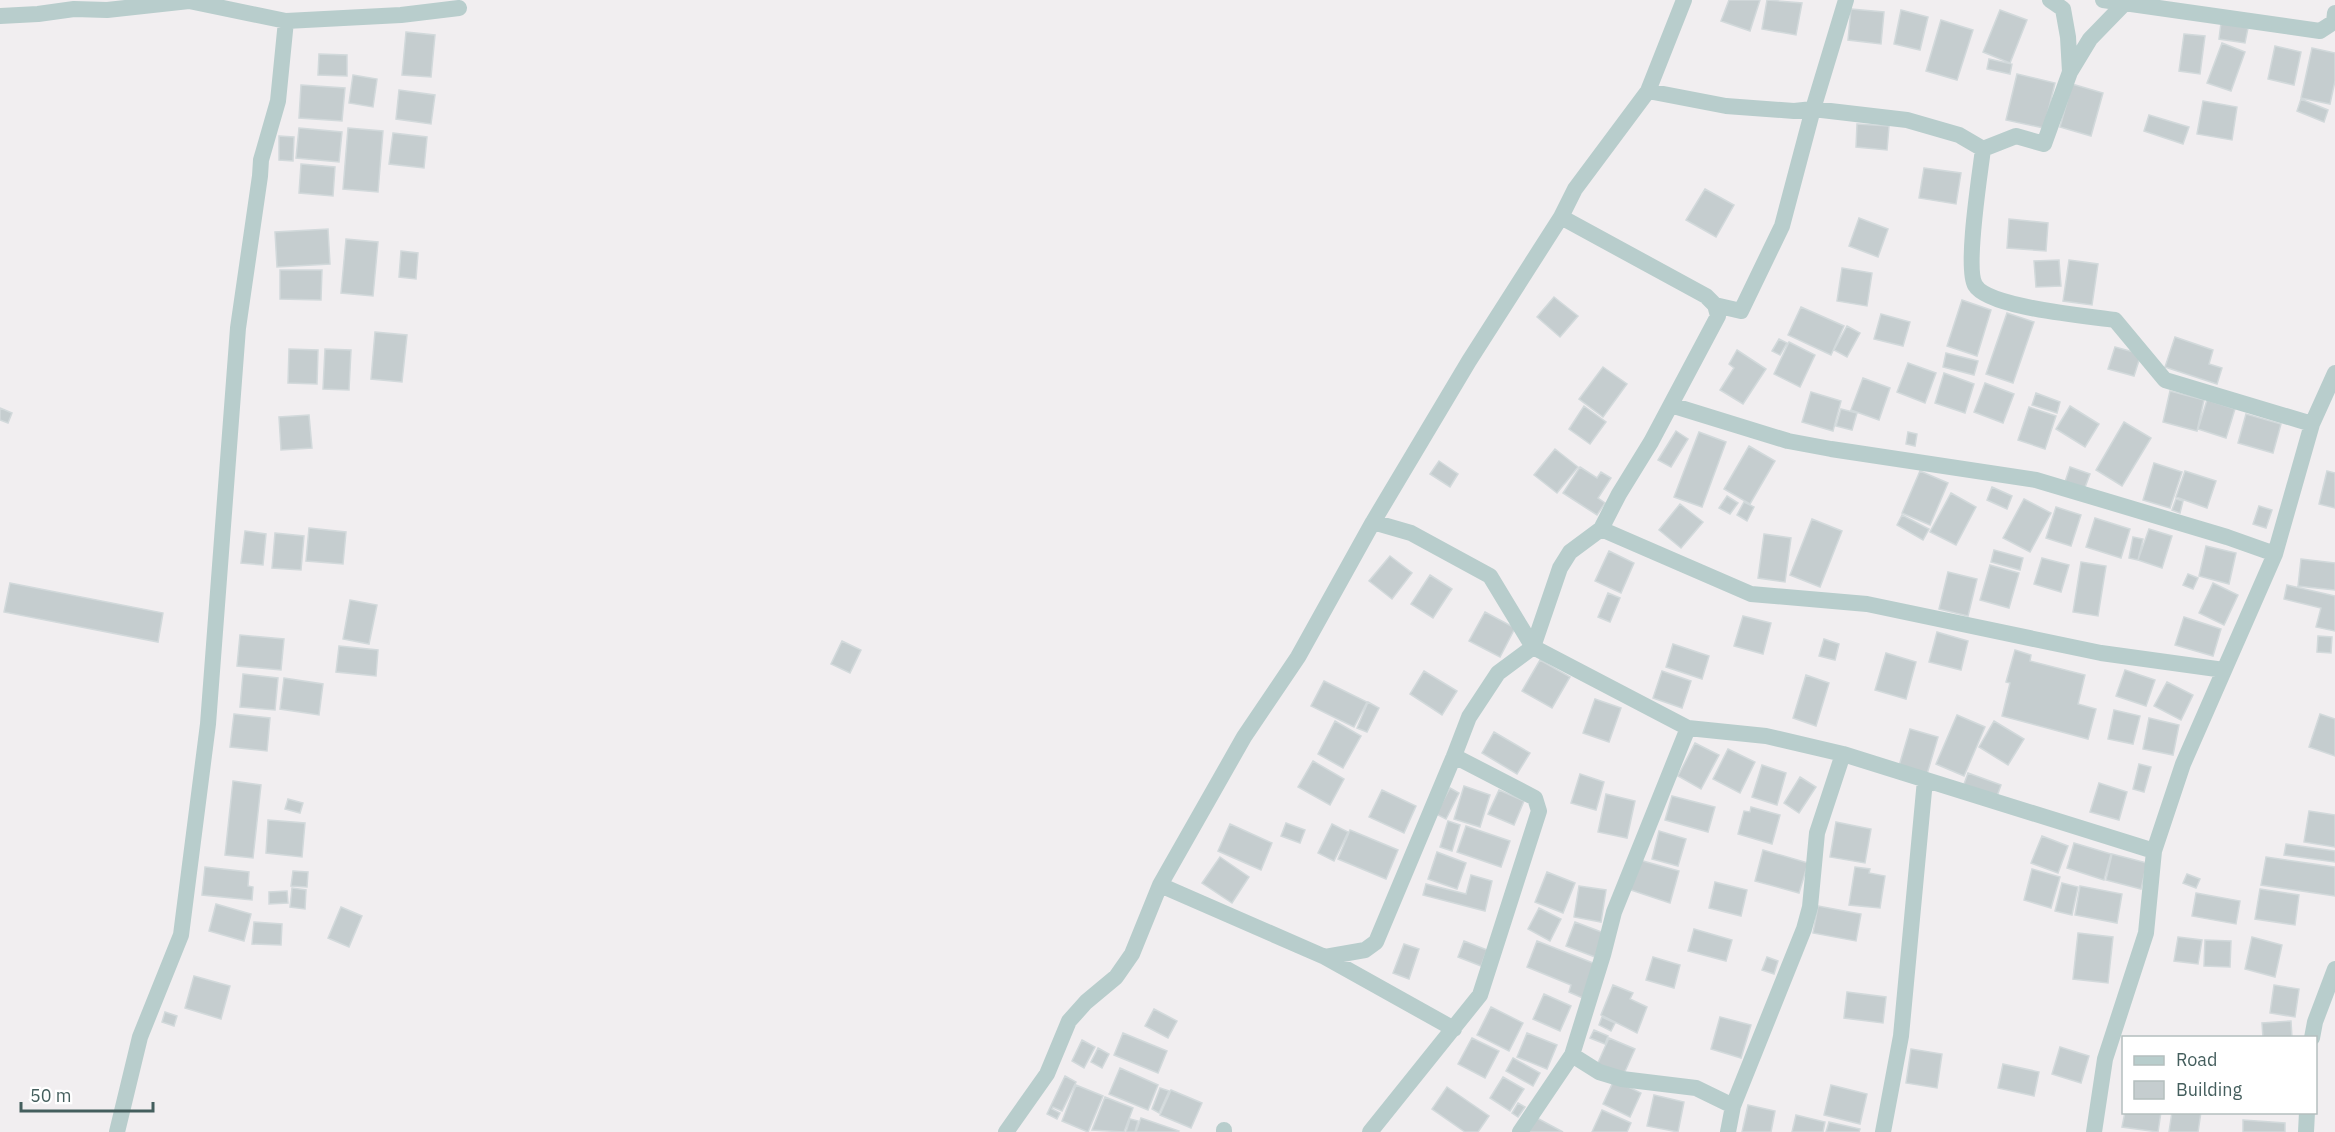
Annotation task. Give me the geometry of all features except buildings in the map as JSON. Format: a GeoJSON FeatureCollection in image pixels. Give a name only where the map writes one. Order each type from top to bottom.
{"type":"FeatureCollection","features":[{"type":"Feature","properties":{"kind":"street"},"geometry":{"type":"LineString","coordinates":[[0,16],[74,9],[107,10],[189,0],[286,21],[401,15],[459,8]]}},
{"type":"Feature","properties":{"kind":"street"},"geometry":{"type":"LineString","coordinates":[[1006,1132],[1047,1074],[1069,1021],[1086,1002],[1116,977],[1132,954],[1160,885],[1244,736],[1298,657],[1372,522],[1469,361],[1561,217],[1575,189],[1648,91],[1684,0]]}},
{"type":"Feature","properties":{"kind":"street"},"geometry":{"type":"LineString","coordinates":[[1715,305],[1741,311],[1782,226],[1813,109],[1846,0]]}},
{"type":"Feature","properties":{"kind":"street"},"geometry":{"type":"LineString","coordinates":[[2050,0],[2063,9],[2068,37],[2070,72]]}},
{"type":"Feature","properties":{"kind":"street"},"geometry":{"type":"LineString","coordinates":[[2103,0],[2320,31],[2334,22],[2335,13]]}},
{"type":"Feature","properties":{"kind":"street"},"geometry":{"type":"LineString","coordinates":[[1983,149],[2016,136],[2044,144],[2070,72],[2090,39],[2125,3]]}},
{"type":"Feature","properties":{"kind":"street"},"geometry":{"type":"LineString","coordinates":[[117,1132],[140,1037],[181,935],[208,724],[238,328],[261,160],[278,101],[286,21]]}},
{"type":"Feature","properties":{"kind":"street"},"geometry":{"type":"LineString","coordinates":[[1648,91],[1726,106],[1794,111],[1813,109],[1907,120],[1959,135],[1974,141],[1983,149]]}},
{"type":"Feature","properties":{"kind":"street"},"geometry":{"type":"LineString","coordinates":[[1983,149],[1972,264],[1974,284],[1984,295],[2011,304],[2115,320],[2165,380],[2312,424]]}},
{"type":"Feature","properties":{"kind":"street"},"geometry":{"type":"LineString","coordinates":[[1325,957],[1365,950],[1376,942],[1469,717],[1498,673],[1533,647],[1560,568],[1570,552],[1601,529],[1718,316],[1715,305],[1706,296],[1561,217]]}},
{"type":"Feature","properties":{"kind":"street"},"geometry":{"type":"LineString","coordinates":[[2094,1132],[2105,1059],[2146,933],[2154,851],[2183,764],[2275,554],[2312,424],[2335,373]]}},
{"type":"Feature","properties":{"kind":"street"},"geometry":{"type":"LineString","coordinates":[[1671,405],[1798,443],[2036,480],[2228,537],[2275,554]]}},
{"type":"Feature","properties":{"kind":"street"},"geometry":{"type":"LineString","coordinates":[[1372,522],[1411,532],[1490,576],[1533,647],[1688,728],[1766,736],[1843,754],[2154,851]]}},
{"type":"Feature","properties":{"kind":"street"},"geometry":{"type":"LineString","coordinates":[[1601,529],[1752,594],[1867,604],[2101,653],[2224,670]]}},
{"type":"Feature","properties":{"kind":"street"},"geometry":{"type":"LineString","coordinates":[[1520,1132],[1572,1055],[1604,955],[1614,912],[1688,728]]}},
{"type":"Feature","properties":{"kind":"street"},"geometry":{"type":"LineString","coordinates":[[1728,1132],[1733,1107],[1804,929],[1810,907],[1816,833],[1843,754]]}},
{"type":"Feature","properties":{"kind":"street"},"geometry":{"type":"LineString","coordinates":[[1370,1132],[1480,995],[1539,811],[1536,798],[1454,756]]}},
{"type":"Feature","properties":{"kind":"street"},"geometry":{"type":"LineString","coordinates":[[1883,1132],[1901,1036],[1925,780]]}},
{"type":"Feature","properties":{"kind":"street"},"geometry":{"type":"LineString","coordinates":[[1160,885],[1325,957],[1454,1029]]}},
{"type":"Feature","properties":{"kind":"street"},"geometry":{"type":"LineString","coordinates":[[2312,1036],[2315,1022],[2335,969]]}},
{"type":"Feature","properties":{"kind":"street"},"geometry":{"type":"LineString","coordinates":[[1572,1055],[1599,1072],[1622,1079],[1696,1088],[1733,1107]]}},
{"type":"Feature","properties":{"kind":"street"},"geometry":{"type":"LineString","coordinates":[[2306,1132],[2307,1114]]}}]}
